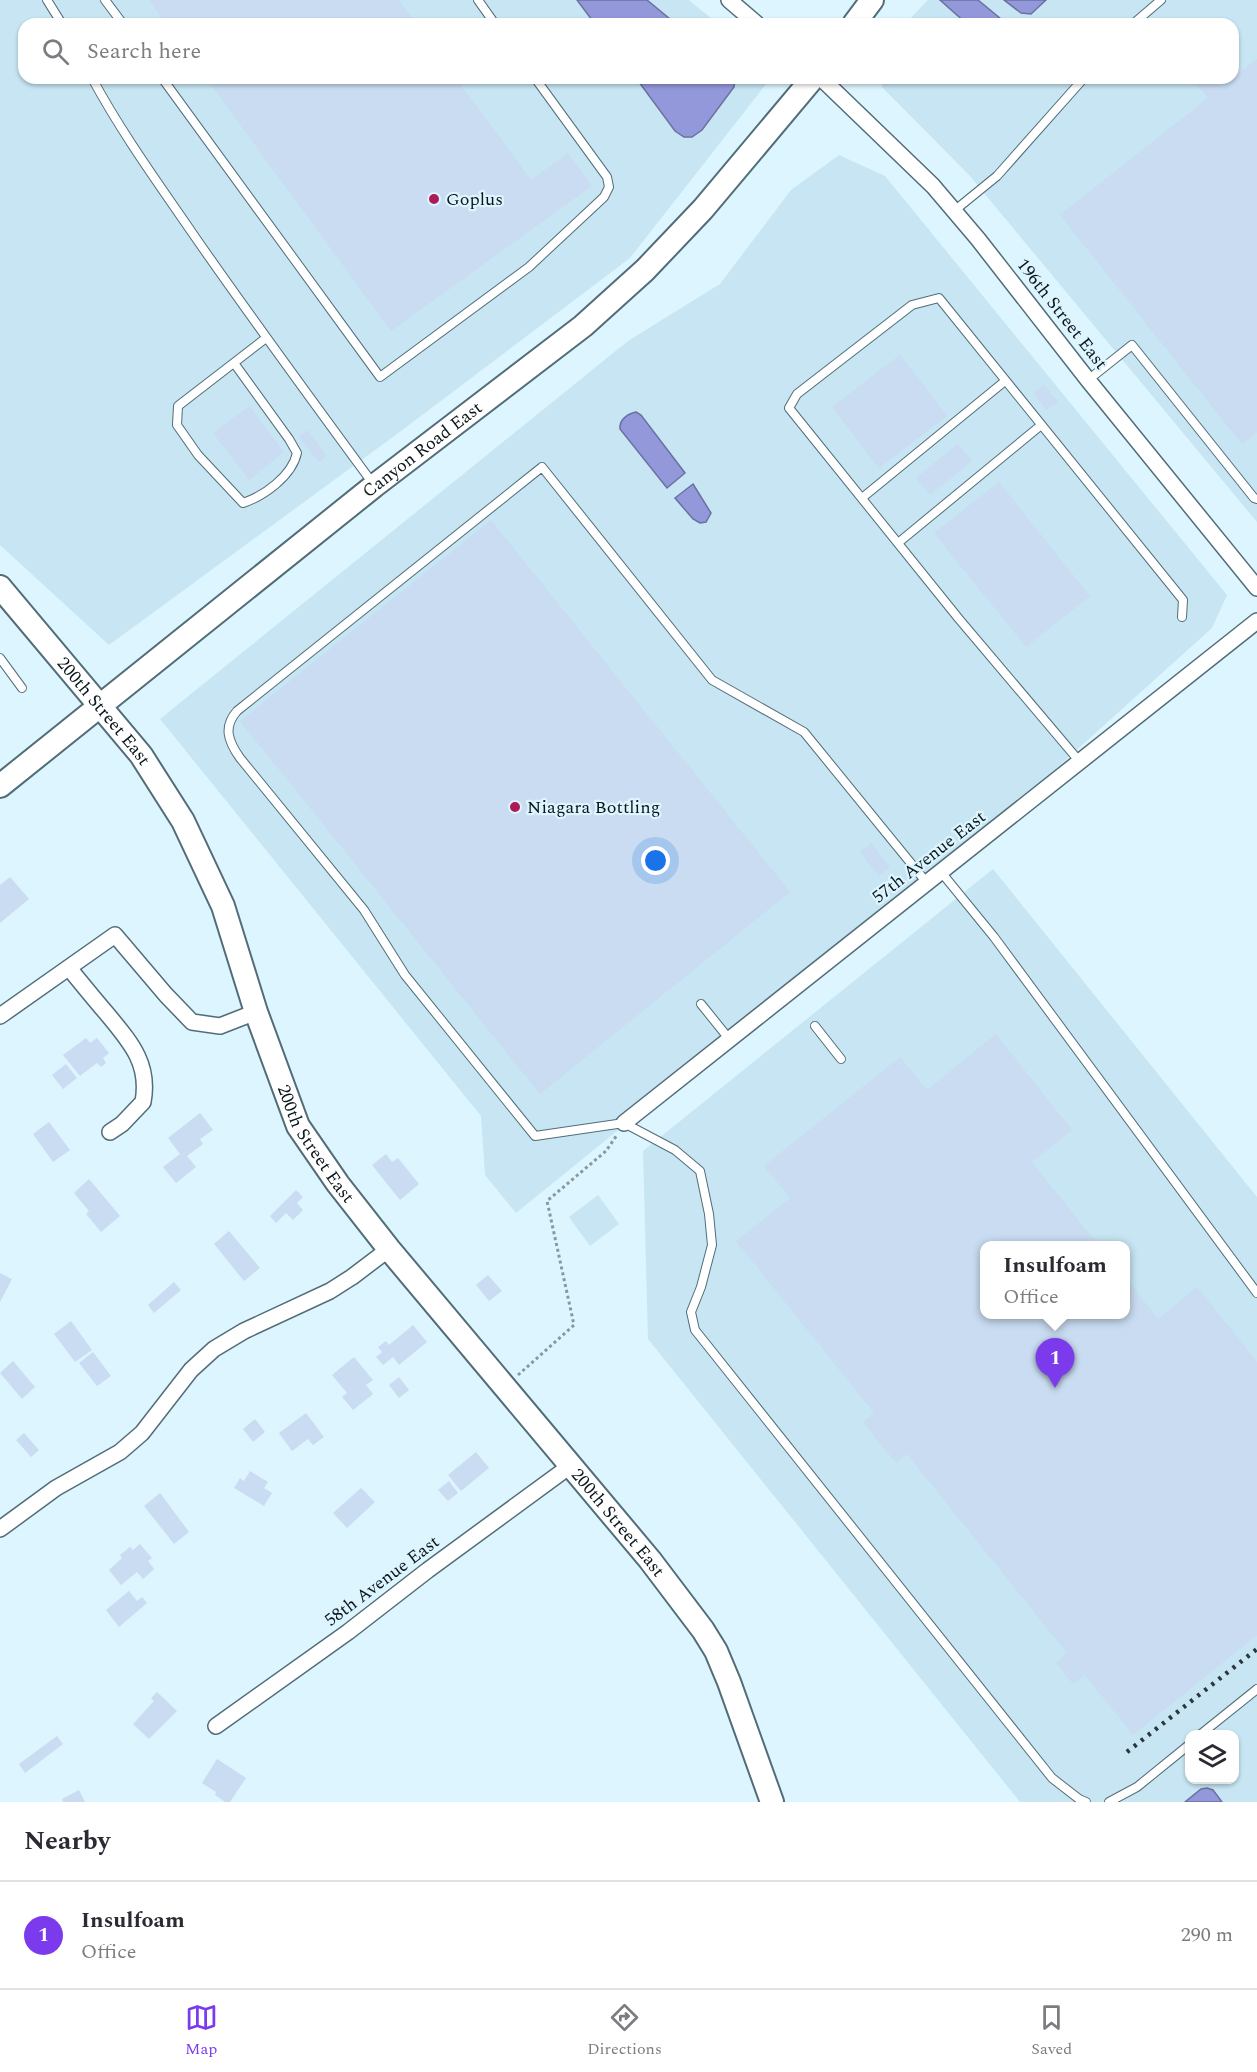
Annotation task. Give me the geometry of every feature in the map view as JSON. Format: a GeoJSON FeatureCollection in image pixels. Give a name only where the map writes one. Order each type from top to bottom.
{"type":"FeatureCollection","features":[{"type":"Feature","properties":{"kind":"street"},"geometry":{"type":"LineString","coordinates":[[729,0],[750,18]]}},
{"type":"Feature","properties":{"kind":"street"},"geometry":{"type":"LineString","coordinates":[[858,18],[872,0]]}},
{"type":"Feature","properties":{"kind":"street","name":"Canyon Road East"},"geometry":{"type":"LineString","coordinates":[[6,781],[374,486],[583,326],[645,270],[703,209],[808,84]]}},
{"type":"Feature","properties":{"kind":"street","name":"196th Street East"},"geometry":{"type":"LineString","coordinates":[[827,84],[933,186],[1257,588]]}},
{"type":"Feature","properties":{"kind":"street","name":"200th Street East"},"geometry":{"type":"LineString","coordinates":[[0,587],[141,755],[183,821],[223,906],[256,1012],[298,1126],[338,1184],[389,1249],[678,1595],[716,1651],[772,1802]]}},
{"type":"Feature","properties":{"kind":"street","name":"57th Avenue East"},"geometry":{"type":"LineString","coordinates":[[624,1123],[1257,621]]}},
{"type":"Feature","properties":{"kind":"street"},"geometry":{"type":"LineString","coordinates":[[0,1017],[115,934],[192,1022],[220,1026],[256,1012]]}},
{"type":"Feature","properties":{"kind":"street"},"geometry":{"type":"LineString","coordinates":[[69,968],[133,1046],[142,1066],[145,1086],[143,1102],[122,1124],[110,1132]]}},
{"type":"Feature","properties":{"kind":"street"},"geometry":{"type":"LineString","coordinates":[[0,1529],[57,1488],[127,1446],[142,1433],[191,1370],[214,1349],[244,1331],[330,1291],[389,1249]]}},
{"type":"Feature","properties":{"kind":"street","name":"58th Avenue East"},"geometry":{"type":"LineString","coordinates":[[216,1726],[348,1632],[570,1466]]}},
{"type":"Feature","properties":{"kind":"lane"},"geometry":{"type":"LineString","coordinates":[[46,0],[58,18]]}},
{"type":"Feature","properties":{"kind":"lane"},"geometry":{"type":"LineString","coordinates":[[105,0],[118,18]]}},
{"type":"Feature","properties":{"kind":"lane"},"geometry":{"type":"LineString","coordinates":[[478,0],[491,18]]}},
{"type":"Feature","properties":{"kind":"lane"},"geometry":{"type":"LineString","coordinates":[[1140,18],[1161,0]]}},
{"type":"Feature","properties":{"kind":"lane"},"geometry":{"type":"LineString","coordinates":[[95,84],[178,213],[374,486]]}},
{"type":"Feature","properties":{"kind":"lane"},"geometry":{"type":"LineString","coordinates":[[166,84],[380,377],[529,267],[604,197],[609,187],[607,177],[539,84]]}},
{"type":"Feature","properties":{"kind":"lane"},"geometry":{"type":"LineString","coordinates":[[954,211],[997,177],[1079,84]]}},
{"type":"Feature","properties":{"kind":"lane"},"geometry":{"type":"LineString","coordinates":[[1080,762],[966,627],[789,408],[796,394],[912,305],[939,298],[1040,426],[1171,582],[1183,600],[1182,617]]}},
{"type":"Feature","properties":{"kind":"lane"},"geometry":{"type":"LineString","coordinates":[[234,363],[297,453],[294,466],[259,498],[243,503],[198,455],[177,425],[178,406],[266,338]]}},
{"type":"Feature","properties":{"kind":"lane"},"geometry":{"type":"LineString","coordinates":[[1088,380],[1132,345],[1257,499]]}},
{"type":"Feature","properties":{"kind":"lane"},"geometry":{"type":"LineString","coordinates":[[861,498],[1005,381]]}},
{"type":"Feature","properties":{"kind":"lane"},"geometry":{"type":"LineString","coordinates":[[898,543],[1040,426]]}},
{"type":"Feature","properties":{"kind":"lane"},"geometry":{"type":"LineString","coordinates":[[927,884],[804,732],[712,680],[542,466],[237,711],[227,728],[228,737],[240,758],[364,910],[405,975],[536,1136],[624,1123],[675,1150],[700,1172],[709,1214],[711,1245],[701,1287],[692,1312],[695,1330],[1052,1778],[1086,1802]]}},
{"type":"Feature","properties":{"kind":"lane"},"geometry":{"type":"LineString","coordinates":[[0,658],[22,688]]}},
{"type":"Feature","properties":{"kind":"lane"},"geometry":{"type":"LineString","coordinates":[[941,872],[994,937],[1257,1293]]}},
{"type":"Feature","properties":{"kind":"lane"},"geometry":{"type":"LineString","coordinates":[[701,1004],[730,1040]]}},
{"type":"Feature","properties":{"kind":"lane"},"geometry":{"type":"LineString","coordinates":[[815,1026],[841,1059]]}},
{"type":"Feature","properties":{"kind":"lane"},"geometry":{"type":"LineString","coordinates":[[1206,1730],[1257,1689]]}},
{"type":"Feature","properties":{"kind":"lane"},"geometry":{"type":"LineString","coordinates":[[1109,1802],[1137,1786],[1185,1748]]}},
{"type":"Feature","properties":{"kind":"path"},"geometry":{"type":"LineString","coordinates":[[504,1387],[574,1325],[547,1201],[606,1151],[624,1123]]}},
{"type":"Feature","properties":{"kind":"shaded area"},"geometry":{"type":"Polygon","coordinates":[[[0,0],[689,0],[711,18],[18,18],[18,84],[766,84],[630,258],[401,431],[109,645],[0,545],[0,0]]]}},
{"type":"Feature","properties":{"kind":"shaded area"},"geometry":{"type":"Polygon","coordinates":[[[928,0],[1257,0],[1257,522],[969,175],[882,87],[882,84],[1239,84],[1239,18],[911,18],[928,0]]]}},
{"type":"Feature","properties":{"kind":"shaded area"},"geometry":{"type":"Polygon","coordinates":[[[839,155],[885,176],[1227,595],[1212,628],[989,829],[516,1213],[485,1175],[481,1116],[160,719],[628,341],[720,284],[791,190],[839,155]]]}},
{"type":"Feature","properties":{"kind":"shaded area"},"geometry":{"type":"Polygon","coordinates":[[[993,869],[1257,1197],[1257,1802],[1020,1802],[648,1339],[643,1151],[993,869]]]}},
{"type":"Feature","properties":{"kind":"shaded area"},"geometry":{"type":"Polygon","coordinates":[[[598,1195],[619,1224],[590,1246],[569,1217],[598,1195]]]}},
{"type":"Feature","properties":{"kind":"water"},"geometry":{"type":"Polygon","coordinates":[[[577,0],[647,0],[669,18],[590,18],[577,0]]]}},
{"type":"Feature","properties":{"kind":"water"},"geometry":{"type":"Polygon","coordinates":[[[940,0],[978,0],[1000,18],[960,18],[940,0]]]}},
{"type":"Feature","properties":{"kind":"water"},"geometry":{"type":"Polygon","coordinates":[[[1004,0],[1046,0],[1031,14],[1021,13],[1004,0]]]}},
{"type":"Feature","properties":{"kind":"water"},"geometry":{"type":"Polygon","coordinates":[[[640,84],[734,84],[702,130],[692,137],[684,137],[675,131],[640,84]]]}},
{"type":"Feature","properties":{"kind":"water"},"geometry":{"type":"Polygon","coordinates":[[[636,412],[641,415],[685,473],[667,488],[620,429],[624,418],[636,412]]]}},
{"type":"Feature","properties":{"kind":"water"},"geometry":{"type":"Polygon","coordinates":[[[693,484],[711,513],[706,522],[700,523],[693,519],[675,498],[693,484]]]}},
{"type":"Feature","properties":{"kind":"water"},"geometry":{"type":"Polygon","coordinates":[[[1201,1789],[1213,1790],[1222,1802],[1185,1802],[1201,1789]]]}},
{"type":"Feature","properties":{"kind":"building"},"geometry":{"type":"Polygon","coordinates":[[[149,0],[399,0],[412,18],[162,18],[149,0]]]}},
{"type":"Feature","properties":{"kind":"building"},"geometry":{"type":"Polygon","coordinates":[[[1257,59],[1257,432],[1242,444],[1060,215],[1208,98],[1197,84],[1239,84],[1239,74],[1257,59]]]}},
{"type":"Feature","properties":{"kind":"building","name":"Goplus"},"geometry":{"type":"Polygon","coordinates":[[[210,84],[460,84],[531,180],[568,153],[592,186],[391,331],[210,84]]]}},
{"type":"Feature","properties":{"kind":"building"},"geometry":{"type":"Polygon","coordinates":[[[900,355],[947,416],[879,468],[832,407],[900,355]]]}},
{"type":"Feature","properties":{"kind":"building"},"geometry":{"type":"Polygon","coordinates":[[[1044,385],[1058,402],[1047,410],[1033,393],[1044,385]]]}},
{"type":"Feature","properties":{"kind":"building"},"geometry":{"type":"Polygon","coordinates":[[[249,406],[284,452],[249,480],[213,433],[249,406]]]}},
{"type":"Feature","properties":{"kind":"building"},"geometry":{"type":"Polygon","coordinates":[[[307,430],[327,456],[319,462],[299,437],[307,430]]]}},
{"type":"Feature","properties":{"kind":"building"},"geometry":{"type":"Polygon","coordinates":[[[958,444],[972,461],[930,495],[916,478],[958,444]]]}},
{"type":"Feature","properties":{"kind":"building"},"geometry":{"type":"Polygon","coordinates":[[[999,482],[1090,596],[1026,647],[934,533],[999,482]]]}},
{"type":"Feature","properties":{"kind":"building","name":"Niagara Bottling"},"geometry":{"type":"Polygon","coordinates":[[[491,520],[790,892],[540,1094],[240,721],[491,520]]]}},
{"type":"Feature","properties":{"kind":"building"},"geometry":{"type":"Polygon","coordinates":[[[871,843],[890,867],[879,876],[860,852],[871,843]]]}},
{"type":"Feature","properties":{"kind":"building"},"geometry":{"type":"Polygon","coordinates":[[[10,877],[29,899],[0,923],[0,885],[10,877]]]}},
{"type":"Feature","properties":{"kind":"building"},"geometry":{"type":"Polygon","coordinates":[[[996,1034],[1072,1130],[1032,1162],[1095,1241],[980,1241],[980,1319],[1130,1319],[1130,1283],[1158,1319],[1197,1287],[1257,1362],[1257,1635],[1133,1735],[1085,1675],[1073,1684],[1056,1663],[1067,1653],[907,1454],[896,1463],[863,1422],[874,1413],[736,1241],[790,1198],[764,1166],[900,1057],[927,1090],[996,1034]]]}},
{"type":"Feature","properties":{"kind":"building"},"geometry":{"type":"Polygon","coordinates":[[[86,1038],[90,1043],[97,1038],[109,1053],[103,1058],[106,1063],[101,1067],[97,1063],[80,1076],[63,1055],[86,1038]]]}},
{"type":"Feature","properties":{"kind":"building"},"geometry":{"type":"Polygon","coordinates":[[[66,1064],[77,1078],[63,1089],[52,1075],[66,1064]]]}},
{"type":"Feature","properties":{"kind":"building"},"geometry":{"type":"Polygon","coordinates":[[[200,1113],[213,1130],[200,1139],[203,1144],[187,1156],[196,1167],[176,1183],[163,1167],[180,1154],[168,1138],[200,1113]]]}},
{"type":"Feature","properties":{"kind":"building"},"geometry":{"type":"Polygon","coordinates":[[[49,1122],[70,1150],[53,1162],[33,1134],[49,1122]]]}},
{"type":"Feature","properties":{"kind":"building"},"geometry":{"type":"Polygon","coordinates":[[[386,1154],[392,1162],[398,1158],[419,1184],[400,1200],[372,1165],[386,1154]]]}},
{"type":"Feature","properties":{"kind":"building"},"geometry":{"type":"Polygon","coordinates":[[[89,1179],[120,1216],[101,1232],[86,1214],[89,1211],[74,1193],[89,1179]]]}},
{"type":"Feature","properties":{"kind":"building"},"geometry":{"type":"Polygon","coordinates":[[[296,1190],[303,1197],[297,1203],[303,1210],[293,1220],[286,1213],[276,1223],[270,1216],[296,1190]]]}},
{"type":"Feature","properties":{"kind":"building"},"geometry":{"type":"Polygon","coordinates":[[[229,1231],[260,1268],[244,1281],[214,1244],[229,1231]]]}},
{"type":"Feature","properties":{"kind":"building"},"geometry":{"type":"Polygon","coordinates":[[[0,1273],[12,1279],[0,1302],[0,1273]]]}},
{"type":"Feature","properties":{"kind":"building"},"geometry":{"type":"Polygon","coordinates":[[[488,1275],[502,1291],[489,1301],[476,1285],[488,1275]]]}},
{"type":"Feature","properties":{"kind":"building"},"geometry":{"type":"Polygon","coordinates":[[[174,1282],[181,1290],[154,1313],[148,1305],[174,1282]]]}},
{"type":"Feature","properties":{"kind":"building"},"geometry":{"type":"Polygon","coordinates":[[[71,1321],[92,1350],[75,1362],[54,1334],[71,1321]]]}},
{"type":"Feature","properties":{"kind":"building"},"geometry":{"type":"Polygon","coordinates":[[[413,1325],[427,1342],[399,1365],[393,1357],[383,1365],[376,1357],[382,1352],[378,1347],[386,1341],[389,1345],[413,1325]]]}},
{"type":"Feature","properties":{"kind":"building"},"geometry":{"type":"Polygon","coordinates":[[[93,1352],[111,1376],[97,1386],[79,1363],[93,1352]]]}},
{"type":"Feature","properties":{"kind":"building"},"geometry":{"type":"Polygon","coordinates":[[[354,1357],[373,1380],[366,1385],[373,1394],[353,1410],[342,1397],[347,1393],[332,1375],[354,1357]]]}},
{"type":"Feature","properties":{"kind":"building"},"geometry":{"type":"Polygon","coordinates":[[[13,1361],[35,1387],[22,1399],[0,1373],[13,1361]]]}},
{"type":"Feature","properties":{"kind":"building"},"geometry":{"type":"Polygon","coordinates":[[[399,1377],[409,1390],[399,1398],[389,1385],[399,1377]]]}},
{"type":"Feature","properties":{"kind":"building"},"geometry":{"type":"Polygon","coordinates":[[[306,1413],[324,1437],[313,1445],[308,1439],[292,1451],[279,1433],[306,1413]]]}},
{"type":"Feature","properties":{"kind":"building"},"geometry":{"type":"Polygon","coordinates":[[[255,1419],[265,1432],[253,1442],[243,1429],[255,1419]]]}},
{"type":"Feature","properties":{"kind":"building"},"geometry":{"type":"Polygon","coordinates":[[[24,1433],[39,1450],[31,1457],[16,1440],[24,1433]]]}},
{"type":"Feature","properties":{"kind":"building"},"geometry":{"type":"Polygon","coordinates":[[[476,1452],[489,1468],[461,1491],[448,1475],[476,1452]]]}},
{"type":"Feature","properties":{"kind":"building"},"geometry":{"type":"Polygon","coordinates":[[[250,1471],[268,1482],[264,1488],[272,1493],[264,1506],[234,1488],[240,1478],[244,1481],[250,1471]]]}},
{"type":"Feature","properties":{"kind":"building"},"geometry":{"type":"Polygon","coordinates":[[[449,1481],[458,1493],[448,1501],[438,1490],[449,1481]]]}},
{"type":"Feature","properties":{"kind":"building"},"geometry":{"type":"Polygon","coordinates":[[[361,1488],[375,1502],[347,1528],[333,1513],[361,1488]]]}},
{"type":"Feature","properties":{"kind":"building"},"geometry":{"type":"Polygon","coordinates":[[[160,1493],[189,1532],[174,1544],[144,1506],[160,1493]]]}},
{"type":"Feature","properties":{"kind":"building"},"geometry":{"type":"Polygon","coordinates":[[[140,1544],[152,1558],[148,1561],[154,1569],[143,1579],[137,1572],[121,1585],[109,1570],[122,1558],[120,1555],[130,1547],[133,1550],[140,1544]]]}},
{"type":"Feature","properties":{"kind":"building"},"geometry":{"type":"Polygon","coordinates":[[[129,1591],[137,1601],[142,1597],[147,1603],[119,1627],[106,1610],[129,1591]]]}},
{"type":"Feature","properties":{"kind":"building"},"geometry":{"type":"Polygon","coordinates":[[[157,1692],[177,1711],[149,1739],[133,1724],[154,1701],[151,1698],[157,1692]]]}},
{"type":"Feature","properties":{"kind":"building"},"geometry":{"type":"Polygon","coordinates":[[[57,1736],[63,1744],[25,1773],[19,1764],[57,1736]]]}},
{"type":"Feature","properties":{"kind":"building"},"geometry":{"type":"Polygon","coordinates":[[[217,1759],[246,1778],[230,1802],[225,1802],[215,1795],[216,1792],[202,1783],[217,1759]]]}},
{"type":"Feature","properties":{"kind":"building"},"geometry":{"type":"Polygon","coordinates":[[[79,1790],[85,1802],[63,1802],[62,1799],[79,1790]]]}},
{"type":"Feature","properties":{"kind":"railway"},"geometry":{"type":"LineString","coordinates":[[1127,1752],[1257,1649]]}},
{"type":"Feature","properties":{"kind":"place","name":"Goplus"},"geometry":{"type":"Point","coordinates":[434,199]}},
{"type":"Feature","properties":{"kind":"place","name":"Niagara Bottling"},"geometry":{"type":"Point","coordinates":[515,807]}},
{"type":"Feature","properties":{"kind":"place","name":"Insulfoam"},"geometry":{"type":"Point","coordinates":[1055,1388]}}]}
